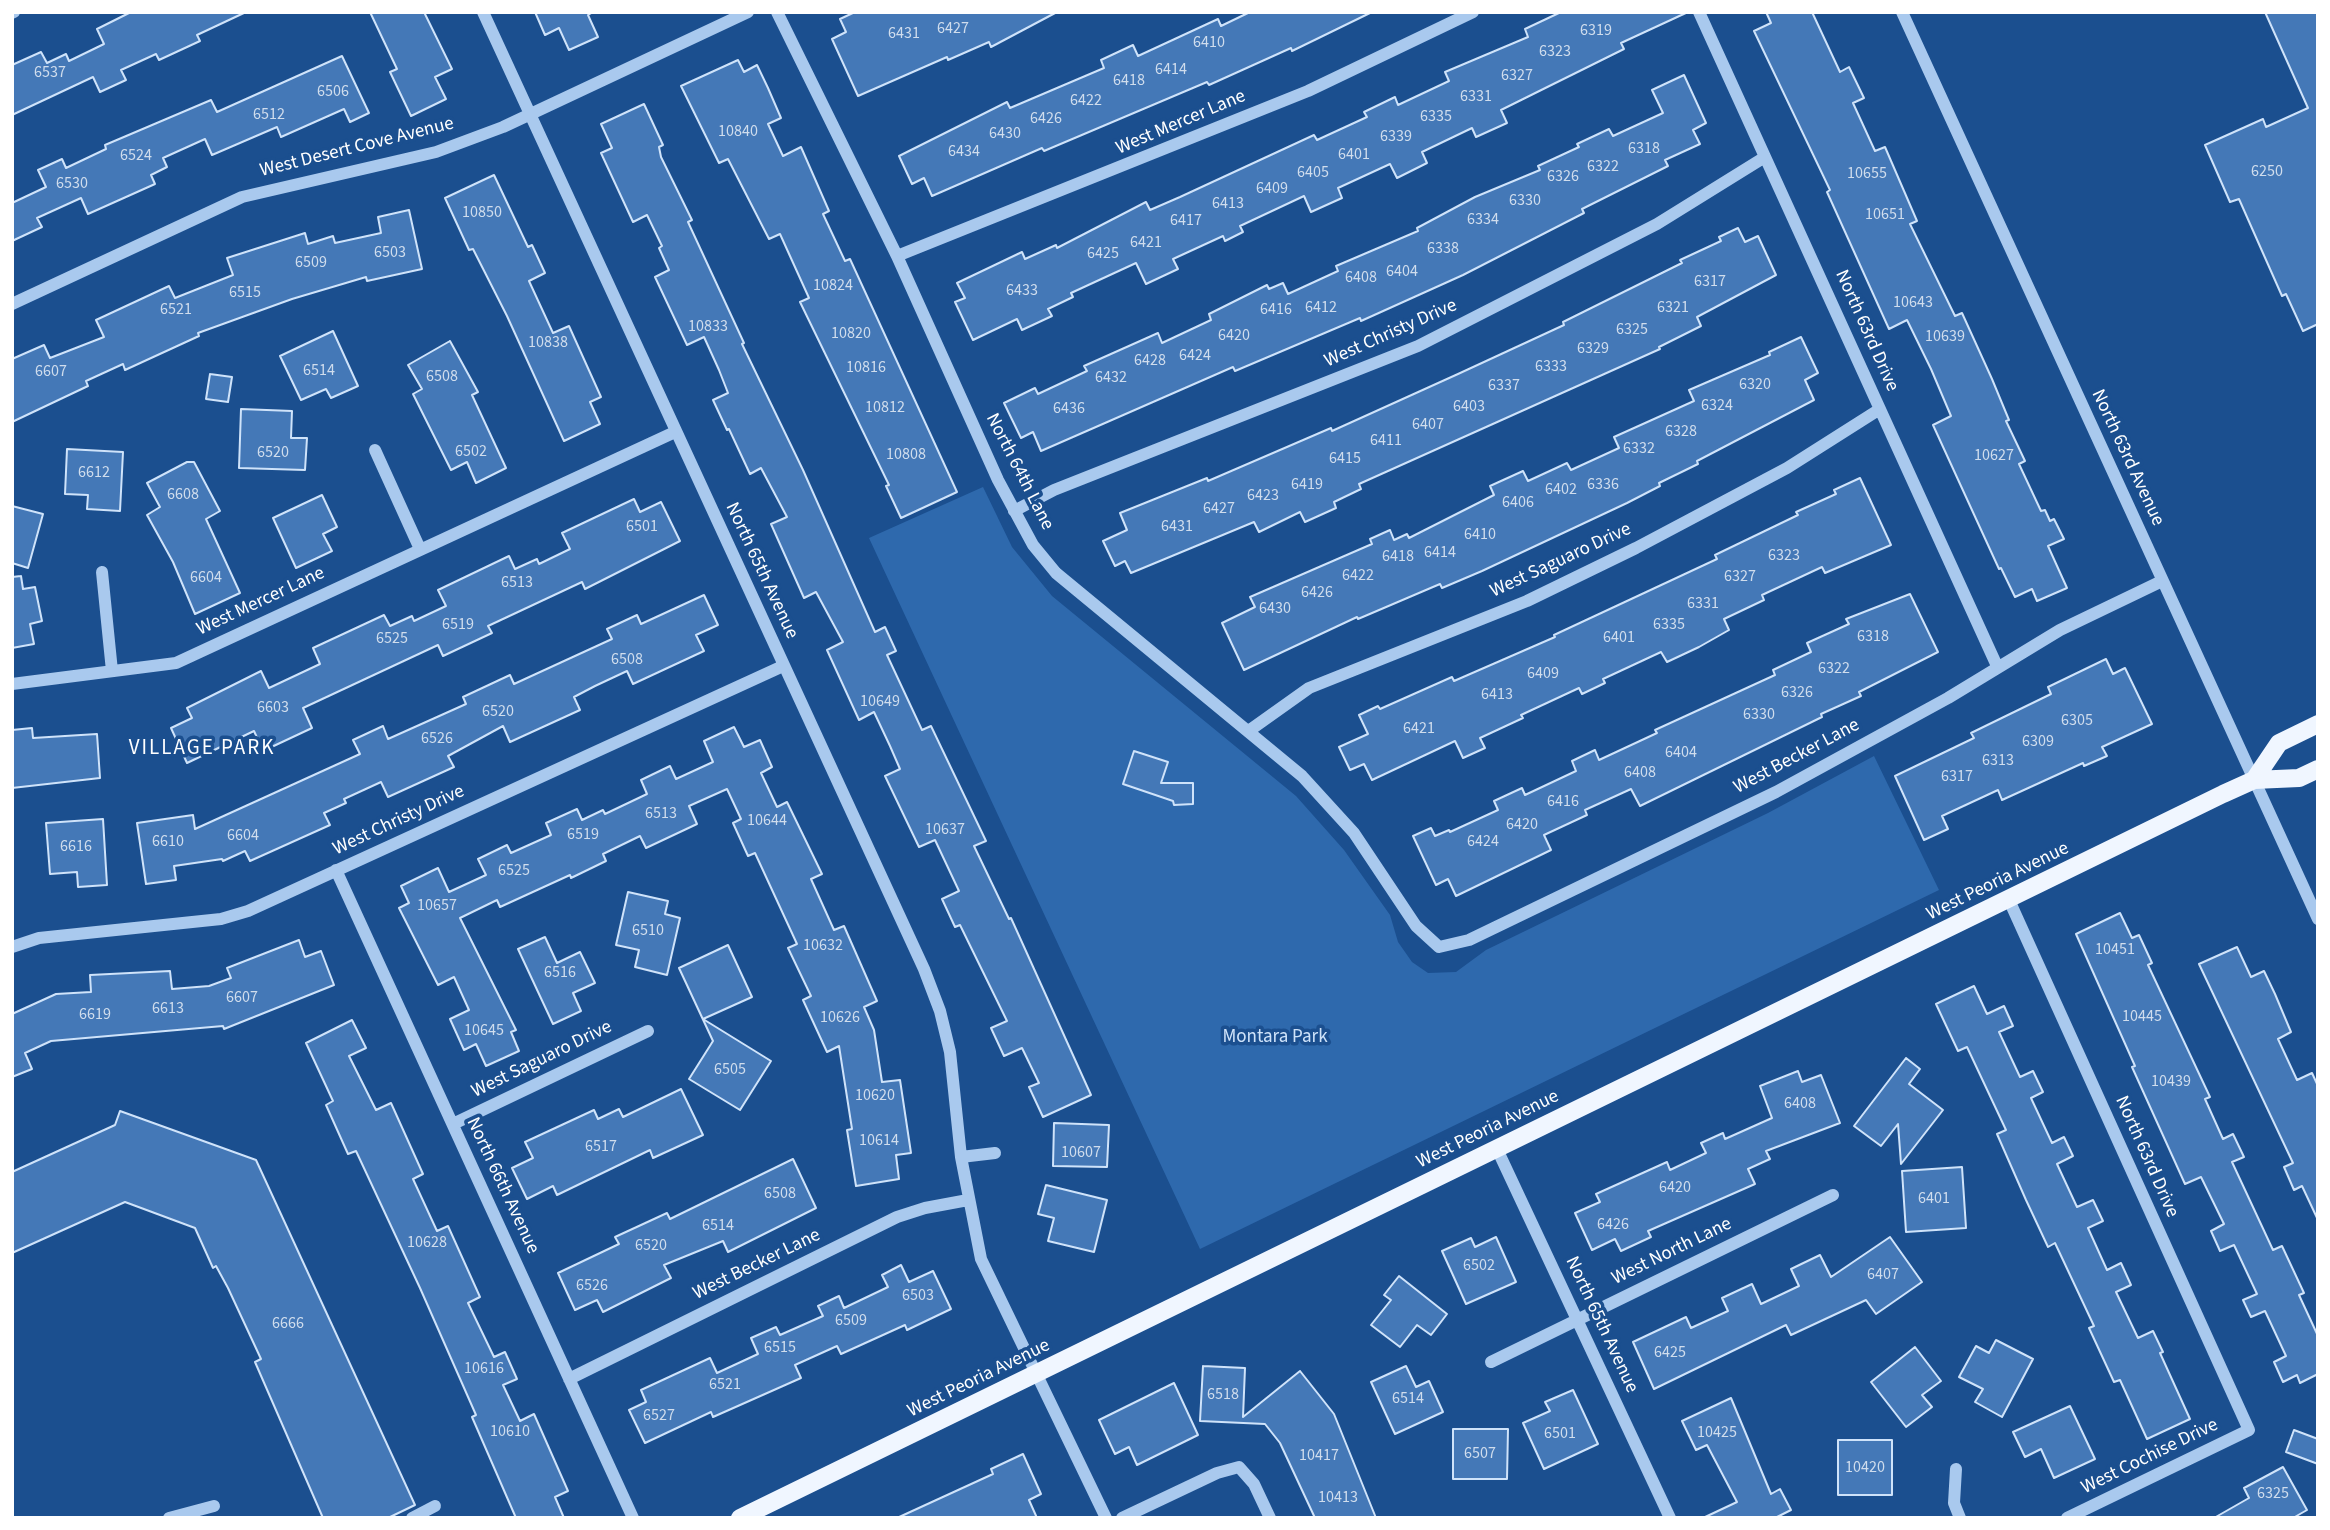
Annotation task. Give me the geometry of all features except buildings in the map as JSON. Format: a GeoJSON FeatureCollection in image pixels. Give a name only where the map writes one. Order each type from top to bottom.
{"type":"FeatureCollection","features":[{"type":"Feature","properties":{"kind":"main road"},"geometry":{"type":"LineString","coordinates":[[2255,780],[2279,743],[2318,724]]}},
{"type":"Feature","properties":{"kind":"main road","name":"West Peoria Avenue"},"geometry":{"type":"LineString","coordinates":[[740,1518],[2255,780],[2299,778],[2318,769]]}},
{"type":"Feature","properties":{"kind":"street","name":"North 65th Avenue"},"geometry":{"type":"LineString","coordinates":[[483,12],[940,1010],[950,1052],[968,1200],[981,1259],[1106,1518]]}},
{"type":"Feature","properties":{"kind":"street","name":"West Desert Cove Avenue"},"geometry":{"type":"LineString","coordinates":[[12,304],[242,197],[436,152],[530,115],[748,12]]}},
{"type":"Feature","properties":{"kind":"street","name":"North 64th Lane"},"geometry":{"type":"LineString","coordinates":[[777,12],[897,256],[1014,510],[1033,545],[1056,573],[1250,730],[1302,776],[1354,833],[1416,926],[1439,947]]}},
{"type":"Feature","properties":{"kind":"street","name":"West Mercer Lane"},"geometry":{"type":"LineString","coordinates":[[897,256],[1308,91],[1473,12]]}},
{"type":"Feature","properties":{"kind":"street","name":"North 63rd Drive"},"geometry":{"type":"LineString","coordinates":[[1699,12],[1997,666]]}},
{"type":"Feature","properties":{"kind":"street","name":"North 63rd Avenue"},"geometry":{"type":"LineString","coordinates":[[1902,12],[2318,919]]}},
{"type":"Feature","properties":{"kind":"street","name":"West Christy Drive"},"geometry":{"type":"LineString","coordinates":[[1014,510],[1054,490],[1418,345],[1657,224],[1765,157]]}},
{"type":"Feature","properties":{"kind":"street","name":"West Saguaro Drive"},"geometry":{"type":"LineString","coordinates":[[1250,730],[1309,688],[1527,601],[1636,548],[1787,468],[1880,409]]}},
{"type":"Feature","properties":{"kind":"street","name":"West Mercer Lane"},"geometry":{"type":"LineString","coordinates":[[12,684],[176,663],[676,432]]}},
{"type":"Feature","properties":{"kind":"street"},"geometry":{"type":"LineString","coordinates":[[374,450],[420,549]]}},
{"type":"Feature","properties":{"kind":"street"},"geometry":{"type":"LineString","coordinates":[[102,572],[112,671]]}},
{"type":"Feature","properties":{"kind":"street","name":"West Becker Lane"},"geometry":{"type":"LineString","coordinates":[[1439,947],[1469,940],[1776,792],[1948,698],[2060,630],[2162,581]]}},
{"type":"Feature","properties":{"kind":"street","name":"West Christy Drive"},"geometry":{"type":"LineString","coordinates":[[12,947],[39,938],[221,919],[248,911],[783,666]]}},
{"type":"Feature","properties":{"kind":"street","name":"North 66th Avenue"},"geometry":{"type":"LineString","coordinates":[[336,870],[633,1518]]}},
{"type":"Feature","properties":{"kind":"street","name":"North 63rd Drive"},"geometry":{"type":"LineString","coordinates":[[2008,900],[2249,1430]]}},
{"type":"Feature","properties":{"kind":"street","name":"West Saguaro Drive"},"geometry":{"type":"LineString","coordinates":[[453,1124],[648,1031]]}},
{"type":"Feature","properties":{"kind":"street","name":"North 65th Avenue"},"geometry":{"type":"LineString","coordinates":[[1497,1149],[1670,1518]]}},
{"type":"Feature","properties":{"kind":"street"},"geometry":{"type":"LineString","coordinates":[[961,1157],[995,1153]]}},
{"type":"Feature","properties":{"kind":"street","name":"West North Lane"},"geometry":{"type":"LineString","coordinates":[[1491,1362],[1833,1195]]}},
{"type":"Feature","properties":{"kind":"street","name":"West Becker Lane"},"geometry":{"type":"LineString","coordinates":[[569,1379],[897,1217],[925,1208],[968,1200]]}},
{"type":"Feature","properties":{"kind":"street","name":"West Cochise Drive"},"geometry":{"type":"LineString","coordinates":[[2067,1518],[2249,1430]]}},
{"type":"Feature","properties":{"kind":"street"},"geometry":{"type":"LineString","coordinates":[[1122,1518],[1217,1473],[1239,1467],[1255,1484],[1270,1518]]}},
{"type":"Feature","properties":{"kind":"street"},"geometry":{"type":"LineString","coordinates":[[1956,1469],[1954,1503],[1960,1518]]}},
{"type":"Feature","properties":{"kind":"street"},"geometry":{"type":"LineString","coordinates":[[169,1518],[214,1506]]}},
{"type":"Feature","properties":{"kind":"street"},"geometry":{"type":"LineString","coordinates":[[412,1518],[435,1506]]}},
{"type":"Feature","properties":{"kind":"green space","name":"Montara Park"},"geometry":{"type":"Polygon","coordinates":[[[983,487],[1012,547],[1052,596],[1296,796],[1344,850],[1390,915],[1398,942],[1412,962],[1428,973],[1456,972],[1486,950],[1768,813],[1874,756],[1939,890],[1200,1249],[869,538],[983,487]]]}},
{"type":"Feature","properties":{"kind":"district","name":"VILLAGE PARK"},"geometry":{"type":"Point","coordinates":[202,749]}}]}
